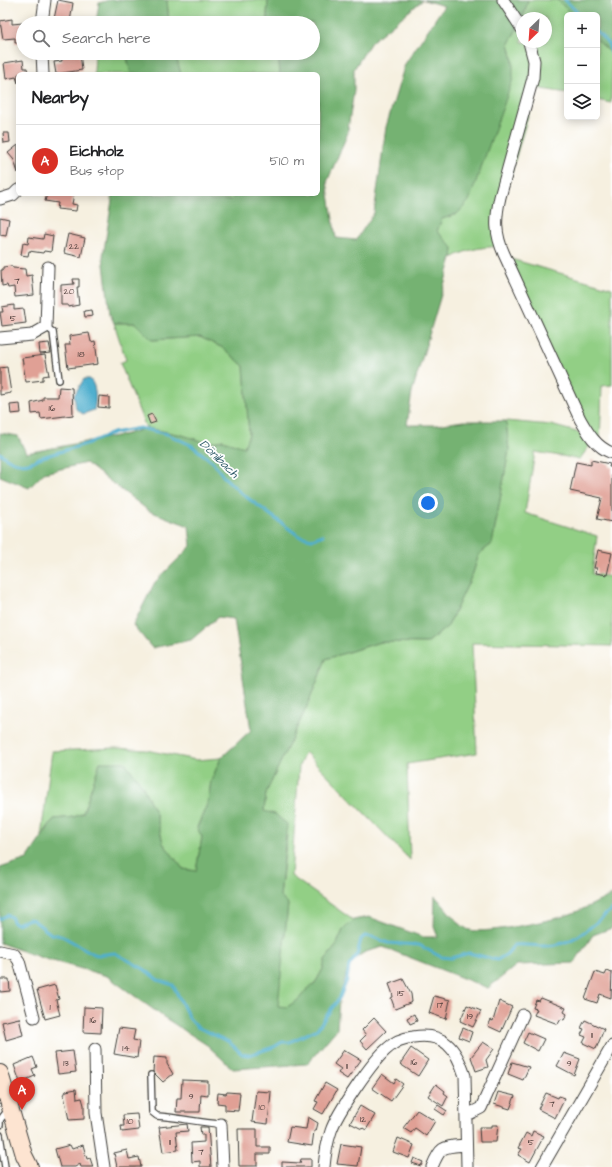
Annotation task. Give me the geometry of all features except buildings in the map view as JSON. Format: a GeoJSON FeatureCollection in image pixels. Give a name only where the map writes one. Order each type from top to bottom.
{"type":"FeatureCollection","features":[{"type":"Feature","properties":{"kind":"street"},"geometry":{"type":"LineString","coordinates":[[43,16],[45,0]]}},
{"type":"Feature","properties":{"kind":"street"},"geometry":{"type":"LineString","coordinates":[[503,0],[516,20]]}},
{"type":"Feature","properties":{"kind":"street"},"geometry":{"type":"LineString","coordinates":[[531,48],[534,61],[532,84],[500,197],[496,216],[496,232],[504,254],[580,419],[599,446],[612,453]]}},
{"type":"Feature","properties":{"kind":"street"},"geometry":{"type":"LineString","coordinates":[[42,60],[43,72]]}},
{"type":"Feature","properties":{"kind":"street"},"geometry":{"type":"LineString","coordinates":[[0,199],[13,195],[16,192]]}},
{"type":"Feature","properties":{"kind":"street"},"geometry":{"type":"LineString","coordinates":[[0,338],[32,335],[46,327],[48,267]]}},
{"type":"Feature","properties":{"kind":"street"},"geometry":{"type":"LineString","coordinates":[[0,951],[14,954],[19,961],[34,1017]]}},
{"type":"Feature","properties":{"kind":"street"},"geometry":{"type":"LineString","coordinates":[[467,1115],[481,1108],[523,1015]]}},
{"type":"Feature","properties":{"kind":"street"},"geometry":{"type":"LineString","coordinates":[[324,1167],[332,1130],[357,1087],[380,1056],[388,1047],[400,1040],[424,1036],[434,1037],[443,1041],[452,1048],[460,1062],[465,1076],[467,1167]]}},
{"type":"Feature","properties":{"kind":"street"},"geometry":{"type":"LineString","coordinates":[[542,1167],[612,1046]]}},
{"type":"Feature","properties":{"kind":"street"},"geometry":{"type":"LineString","coordinates":[[95,1049],[96,1113],[104,1167]]}},
{"type":"Feature","properties":{"kind":"street"},"geometry":{"type":"LineString","coordinates":[[0,1073],[12,1107],[22,1147],[30,1167]]}},
{"type":"Feature","properties":{"kind":"street"},"geometry":{"type":"LineString","coordinates":[[221,1124],[223,1167]]}},
{"type":"Feature","properties":{"kind":"street"},"geometry":{"type":"LineString","coordinates":[[432,1167],[438,1152],[444,1148],[466,1146]]}},
{"type":"Feature","properties":{"kind":"lane"},"geometry":{"type":"LineString","coordinates":[[46,327],[53,332],[59,380]]}},
{"type":"Feature","properties":{"kind":"lane"},"geometry":{"type":"LineString","coordinates":[[151,1075],[152,1112],[157,1116],[221,1124]]}},
{"type":"Feature","properties":{"kind":"lane"},"geometry":{"type":"LineString","coordinates":[[0,1125],[4,1114],[12,1107]]}},
{"type":"Feature","properties":{"kind":"lane"},"geometry":{"type":"LineString","coordinates":[[0,1135],[5,1167]]}},
{"type":"Feature","properties":{"kind":"green space"},"geometry":{"type":"Polygon","coordinates":[[[109,0],[167,0],[168,16],[97,16],[99,3],[109,0]]]}},
{"type":"Feature","properties":{"kind":"green space"},"geometry":{"type":"Polygon","coordinates":[[[167,0],[268,0],[267,16],[168,16],[167,0]]]}},
{"type":"Feature","properties":{"kind":"green space"},"geometry":{"type":"Polygon","coordinates":[[[268,0],[423,0],[371,42],[354,69],[354,91],[347,135],[327,182],[336,238],[356,240],[374,213],[386,127],[405,64],[444,6],[424,0],[528,0],[524,12],[516,12],[516,31],[509,43],[513,61],[513,79],[469,201],[457,214],[442,219],[437,231],[453,248],[452,258],[412,392],[407,425],[436,425],[463,421],[506,421],[509,450],[492,544],[479,554],[473,573],[448,626],[427,643],[380,642],[326,659],[308,704],[266,793],[264,811],[275,814],[287,824],[280,897],[288,904],[278,1006],[287,1007],[298,1000],[308,988],[314,985],[323,969],[325,960],[336,946],[343,930],[353,920],[369,917],[423,937],[438,937],[434,927],[435,896],[454,918],[467,929],[474,931],[485,931],[542,922],[561,917],[581,910],[612,895],[612,928],[593,935],[574,963],[517,965],[488,988],[383,947],[365,952],[353,960],[347,971],[339,1001],[337,1029],[307,1064],[233,1069],[207,1045],[165,1018],[107,976],[42,958],[0,943],[0,868],[27,859],[54,819],[74,817],[83,813],[100,762],[125,762],[142,785],[156,814],[163,843],[183,869],[196,871],[202,837],[197,828],[208,802],[211,781],[221,758],[251,730],[234,619],[218,617],[191,640],[152,648],[133,625],[155,582],[191,546],[189,526],[149,511],[86,463],[44,473],[29,488],[0,476],[0,433],[18,436],[26,453],[127,434],[146,428],[182,435],[208,443],[223,440],[244,447],[249,434],[244,366],[223,348],[200,337],[152,340],[135,323],[114,323],[110,314],[103,256],[113,196],[204,196],[211,201],[231,200],[235,196],[320,196],[320,72],[280,72],[279,60],[320,60],[320,16],[267,16],[268,0]]]}},
{"type":"Feature","properties":{"kind":"green space"},"geometry":{"type":"Polygon","coordinates":[[[528,0],[557,0],[569,12],[564,12],[564,93],[536,88],[501,209],[500,228],[504,246],[471,250],[452,258],[453,248],[437,231],[442,219],[457,214],[469,200],[513,61],[509,43],[516,31],[516,48],[552,48],[552,12],[525,12],[528,0]]]}},
{"type":"Feature","properties":{"kind":"green space"},"geometry":{"type":"Polygon","coordinates":[[[557,0],[612,0],[612,54],[600,43],[600,12],[569,12],[557,0]]]}},
{"type":"Feature","properties":{"kind":"green space"},"geometry":{"type":"Polygon","coordinates":[[[600,43],[612,54],[611,103],[600,101],[600,43]]]}},
{"type":"Feature","properties":{"kind":"green space"},"geometry":{"type":"Polygon","coordinates":[[[95,60],[128,60],[131,72],[94,72],[95,60]]]}},
{"type":"Feature","properties":{"kind":"green space"},"geometry":{"type":"Polygon","coordinates":[[[128,60],[177,60],[180,72],[131,72],[128,60]]]}},
{"type":"Feature","properties":{"kind":"green space"},"geometry":{"type":"Polygon","coordinates":[[[177,60],[279,60],[280,72],[180,72],[177,60]]]}},
{"type":"Feature","properties":{"kind":"green space"},"geometry":{"type":"Polygon","coordinates":[[[204,196],[235,196],[231,200],[211,201],[204,196]]]}},
{"type":"Feature","properties":{"kind":"green space"},"geometry":{"type":"Polygon","coordinates":[[[511,259],[612,288],[612,385],[602,386],[600,443],[592,442],[580,459],[535,452],[525,513],[597,536],[592,574],[612,577],[612,646],[472,643],[477,753],[407,764],[410,860],[305,752],[299,766],[291,876],[353,920],[343,930],[336,946],[325,960],[323,969],[314,985],[308,988],[299,1000],[287,1007],[277,1007],[288,904],[280,897],[287,835],[264,811],[266,793],[308,704],[326,659],[380,642],[427,643],[448,626],[473,573],[479,554],[492,544],[509,450],[506,421],[551,425],[584,434],[511,259]]]}},
{"type":"Feature","properties":{"kind":"green space"},"geometry":{"type":"Polygon","coordinates":[[[114,323],[135,323],[152,340],[200,337],[223,348],[244,366],[249,434],[244,447],[223,440],[208,443],[182,435],[146,428],[120,363],[126,360],[114,323]]]}},
{"type":"Feature","properties":{"kind":"green space"},"geometry":{"type":"Polygon","coordinates":[[[116,748],[146,750],[196,760],[221,758],[211,781],[208,802],[197,827],[202,837],[196,871],[183,869],[163,843],[156,814],[100,762],[83,813],[74,817],[54,819],[41,836],[52,751],[116,748]]]}},
{"type":"Feature","properties":{"kind":"water"},"geometry":{"type":"Polygon","coordinates":[[[84,379],[90,379],[92,382],[95,390],[95,398],[94,410],[83,414],[76,409],[74,395],[84,379]]]}},
{"type":"Feature","properties":{"kind":"waterway"},"geometry":{"type":"LineString","coordinates":[[565,0],[577,12]]}},
{"type":"Feature","properties":{"kind":"waterway"},"geometry":{"type":"LineString","coordinates":[[600,35],[608,43],[612,56]]}},
{"type":"Feature","properties":{"kind":"waterway","name":"Dönibach"},"geometry":{"type":"LineString","coordinates":[[0,453],[9,460],[24,464],[86,444],[113,433],[140,428],[167,434],[191,445],[213,462],[223,476],[241,493],[299,536],[312,539],[323,535]]}},
{"type":"Feature","properties":{"kind":"waterway"},"geometry":{"type":"LineString","coordinates":[[0,919],[7,915],[11,917],[14,923],[17,924],[29,919],[33,920],[51,934],[62,936],[94,954],[115,953],[144,969],[158,980],[173,985],[189,1018],[197,1027],[229,1042],[242,1054],[249,1055],[274,1047],[282,1042],[290,1042],[317,1029],[340,997],[347,980],[349,966],[357,955],[361,939],[365,936],[373,937],[388,943],[419,945],[441,957],[451,958],[469,953],[497,960],[507,954],[514,945],[545,946],[564,943],[582,934],[612,909]]}},
{"type":"Feature","properties":{"kind":"place","name":"Eichholz"},"geometry":{"type":"Point","coordinates":[22,1110]}}]}
